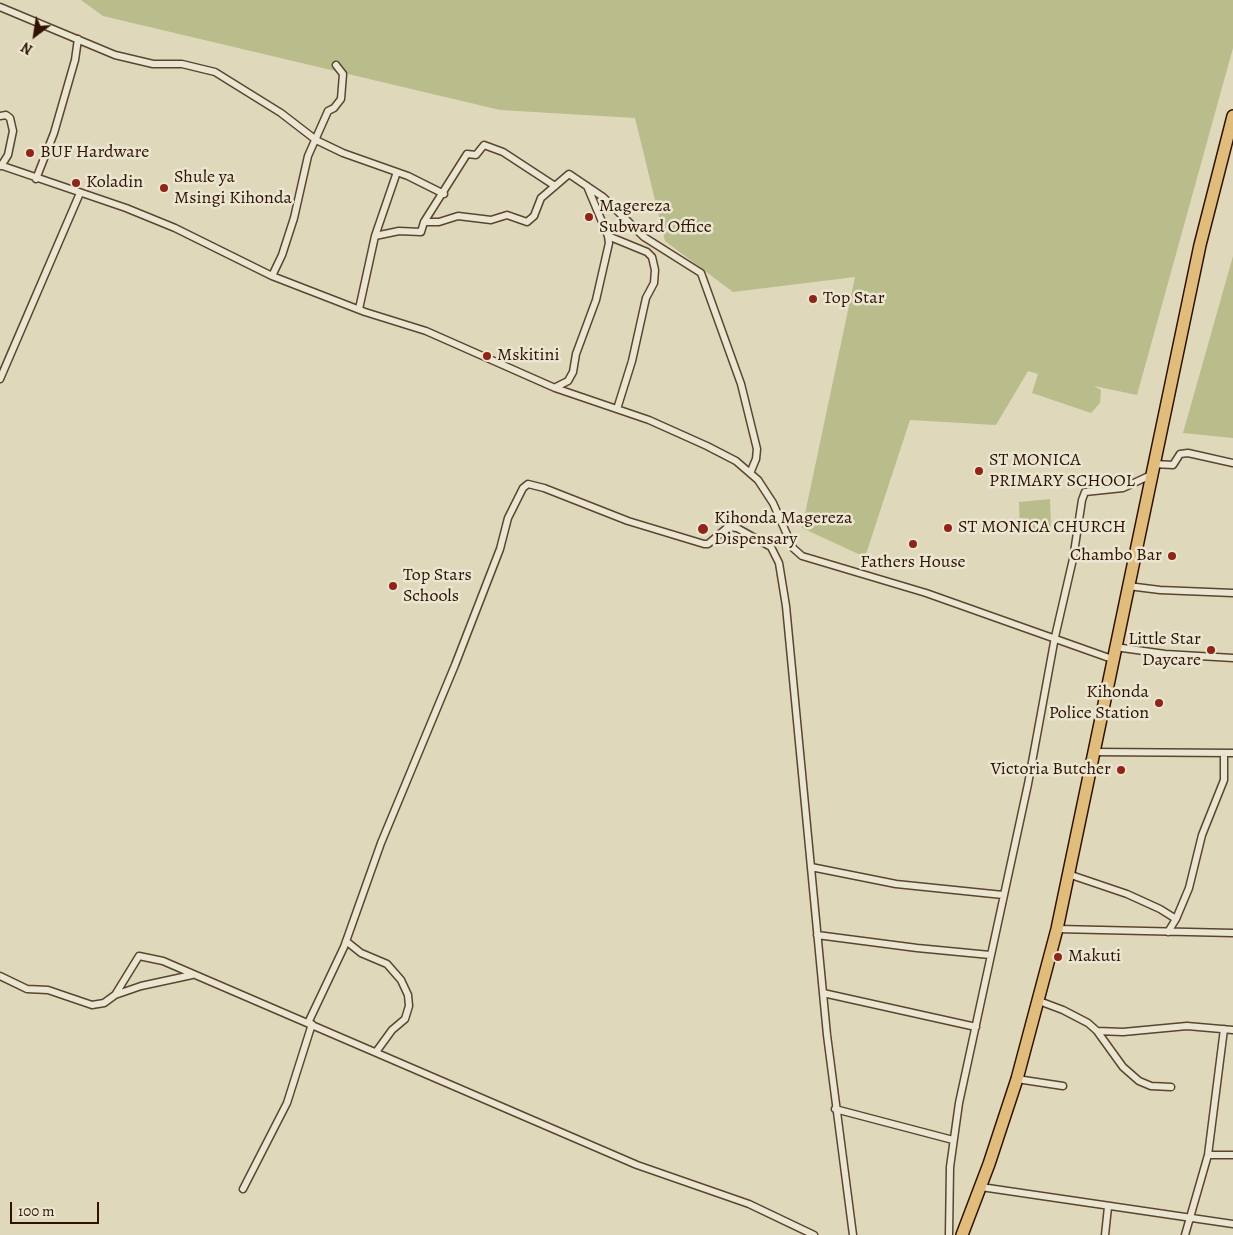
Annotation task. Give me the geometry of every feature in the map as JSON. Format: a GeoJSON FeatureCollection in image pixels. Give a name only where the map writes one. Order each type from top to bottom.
{"type":"FeatureCollection","features":[{"type":"Feature","properties":{"kind":"highway"},"geometry":{"type":"LineString","coordinates":[[962,1235],[981,1187],[1017,1079],[1057,929],[1092,752],[1200,245],[1233,116]]}},
{"type":"Feature","properties":{"kind":"street"},"geometry":{"type":"LineString","coordinates":[[0,7],[115,55],[152,64],[182,64],[215,72],[281,113],[316,140],[343,153],[397,172],[444,194]]}},
{"type":"Feature","properties":{"kind":"street"},"geometry":{"type":"LineString","coordinates":[[36,179],[54,133],[75,60],[78,39]]}},
{"type":"Feature","properties":{"kind":"street"},"geometry":{"type":"LineString","coordinates":[[272,276],[282,255],[294,218],[305,168],[328,111],[334,108],[340,99],[343,74],[336,65]]}},
{"type":"Feature","properties":{"kind":"street"},"geometry":{"type":"LineString","coordinates":[[0,116],[6,115],[10,118],[14,131],[8,155],[0,165],[36,179],[80,193],[90,194],[161,222],[272,276],[359,309],[426,331],[555,388],[683,435],[731,458],[751,472],[773,503],[793,548],[802,556],[883,579],[1055,637],[1113,653],[1233,658]]}},
{"type":"Feature","properties":{"kind":"street"},"geometry":{"type":"LineString","coordinates":[[375,236],[399,231],[418,233],[422,230],[424,222],[444,194],[467,154],[478,154],[484,145],[503,152],[555,186]]}},
{"type":"Feature","properties":{"kind":"street"},"geometry":{"type":"LineString","coordinates":[[359,309],[375,236],[397,172]]}},
{"type":"Feature","properties":{"kind":"street"},"geometry":{"type":"LineString","coordinates":[[424,222],[440,222],[458,216],[491,220],[505,215],[527,222],[534,216],[541,198],[569,174],[604,197],[644,237],[701,273],[741,384],[757,448],[756,459],[751,472]]}},
{"type":"Feature","properties":{"kind":"street"},"geometry":{"type":"LineString","coordinates":[[555,388],[568,381],[573,372],[576,354],[596,300],[609,243],[608,236],[587,186]]}},
{"type":"Feature","properties":{"kind":"street"},"geometry":{"type":"LineString","coordinates":[[0,379],[80,193]]}},
{"type":"Feature","properties":{"kind":"street"},"geometry":{"type":"LineString","coordinates":[[608,236],[647,252],[652,258],[655,270],[654,283],[646,298],[632,361],[616,409]]}},
{"type":"Feature","properties":{"kind":"street"},"geometry":{"type":"LineString","coordinates":[[949,1235],[949,1181],[953,1140],[990,954],[1028,784],[1055,637],[1073,559],[1084,492],[1123,488],[1152,469],[1173,465],[1180,454],[1188,453],[1233,463]]}},
{"type":"Feature","properties":{"kind":"street"},"geometry":{"type":"LineString","coordinates":[[243,1190],[286,1103],[310,1023],[346,941],[391,817],[455,666],[500,549],[508,518],[521,491],[528,484],[544,488],[638,524],[704,544],[708,544],[730,527],[762,540],[772,547],[779,563],[786,606],[835,1109],[853,1235]]}},
{"type":"Feature","properties":{"kind":"street"},"geometry":{"type":"LineString","coordinates":[[1128,586],[1160,590],[1233,593]]}},
{"type":"Feature","properties":{"kind":"street"},"geometry":{"type":"LineString","coordinates":[[1092,752],[1233,753]]}},
{"type":"Feature","properties":{"kind":"street"},"geometry":{"type":"LineString","coordinates":[[1168,932],[1176,919],[1189,888],[1211,810],[1224,780],[1224,753]]}},
{"type":"Feature","properties":{"kind":"street"},"geometry":{"type":"LineString","coordinates":[[811,867],[896,884],[1003,895]]}},
{"type":"Feature","properties":{"kind":"street"},"geometry":{"type":"LineString","coordinates":[[1068,874],[1126,894],[1160,909],[1176,919]]}},
{"type":"Feature","properties":{"kind":"street"},"geometry":{"type":"LineString","coordinates":[[1057,929],[1233,933]]}},
{"type":"Feature","properties":{"kind":"street"},"geometry":{"type":"LineString","coordinates":[[817,935],[917,948],[990,954]]}},
{"type":"Feature","properties":{"kind":"street"},"geometry":{"type":"LineString","coordinates":[[346,941],[361,953],[387,964],[401,980],[408,995],[409,1006],[405,1020],[392,1030],[376,1052]]}},
{"type":"Feature","properties":{"kind":"street"},"geometry":{"type":"LineString","coordinates":[[115,995],[139,956],[163,961],[637,1165],[749,1204],[814,1235]]}},
{"type":"Feature","properties":{"kind":"street"},"geometry":{"type":"LineString","coordinates":[[0,976],[27,989],[48,990],[88,1005],[104,1003],[115,995],[141,986],[193,975]]}},
{"type":"Feature","properties":{"kind":"street"},"geometry":{"type":"LineString","coordinates":[[823,993],[976,1026]]}},
{"type":"Feature","properties":{"kind":"street"},"geometry":{"type":"LineString","coordinates":[[1039,1001],[1081,1018],[1097,1031],[1132,1075],[1150,1086],[1171,1087]]}},
{"type":"Feature","properties":{"kind":"street"},"geometry":{"type":"LineString","coordinates":[[1097,1031],[1123,1032],[1186,1026],[1233,1030]]}},
{"type":"Feature","properties":{"kind":"street"},"geometry":{"type":"LineString","coordinates":[[1186,1235],[1208,1155],[1224,1029]]}},
{"type":"Feature","properties":{"kind":"street"},"geometry":{"type":"LineString","coordinates":[[1017,1079],[1063,1086]]}},
{"type":"Feature","properties":{"kind":"street"},"geometry":{"type":"LineString","coordinates":[[835,1109],[953,1140]]}},
{"type":"Feature","properties":{"kind":"street"},"geometry":{"type":"LineString","coordinates":[[1208,1155],[1233,1155]]}},
{"type":"Feature","properties":{"kind":"street"},"geometry":{"type":"LineString","coordinates":[[981,1187],[1233,1224]]}},
{"type":"Feature","properties":{"kind":"street"},"geometry":{"type":"LineString","coordinates":[[1106,1235],[1108,1207]]}},
{"type":"Feature","properties":{"kind":"green space"},"geometry":{"type":"Polygon","coordinates":[[[81,0],[1233,0],[1233,48],[1137,395],[1094,386],[1101,390],[1100,403],[1091,413],[1032,393],[1038,374],[1028,371],[996,425],[910,420],[865,557],[802,528],[855,277],[733,292],[665,241],[635,118],[500,110],[103,16],[81,0]]]}},
{"type":"Feature","properties":{"kind":"green space"},"geometry":{"type":"Polygon","coordinates":[[[1233,256],[1233,438],[1183,433],[1233,256]]]}},
{"type":"Feature","properties":{"kind":"green space"},"geometry":{"type":"Polygon","coordinates":[[[1050,499],[1051,526],[1020,533],[1019,502],[1050,499]]]}},
{"type":"Feature","properties":{"kind":"place","name":"BUF Hardware"},"geometry":{"type":"Point","coordinates":[30,153]}},
{"type":"Feature","properties":{"kind":"place","name":"Koladin"},"geometry":{"type":"Point","coordinates":[76,183]}},
{"type":"Feature","properties":{"kind":"place","name":"Shule ya Msingi Kihonda"},"geometry":{"type":"Point","coordinates":[164,188]}},
{"type":"Feature","properties":{"kind":"place","name":"Magereza Subward Office"},"geometry":{"type":"Point","coordinates":[589,217]}},
{"type":"Feature","properties":{"kind":"place","name":"Top Star"},"geometry":{"type":"Point","coordinates":[813,299]}},
{"type":"Feature","properties":{"kind":"place","name":"Mskitini"},"geometry":{"type":"Point","coordinates":[487,356]}},
{"type":"Feature","properties":{"kind":"place","name":"ST MONICA PRIMARY SCHOOL"},"geometry":{"type":"Point","coordinates":[979,471]}},
{"type":"Feature","properties":{"kind":"place","name":"ST MONICA CHURCH"},"geometry":{"type":"Point","coordinates":[948,528]}},
{"type":"Feature","properties":{"kind":"place","name":"Kihonda Magereza Dispensary"},"geometry":{"type":"Point","coordinates":[703,529]}},
{"type":"Feature","properties":{"kind":"place","name":"Fathers House"},"geometry":{"type":"Point","coordinates":[913,544]}},
{"type":"Feature","properties":{"kind":"place","name":"Chambo Bar"},"geometry":{"type":"Point","coordinates":[1172,556]}},
{"type":"Feature","properties":{"kind":"place","name":"Top Stars Schools"},"geometry":{"type":"Point","coordinates":[393,586]}},
{"type":"Feature","properties":{"kind":"place","name":"Little Star Daycare"},"geometry":{"type":"Point","coordinates":[1211,650]}},
{"type":"Feature","properties":{"kind":"place","name":"Kihonda Police Station"},"geometry":{"type":"Point","coordinates":[1159,703]}},
{"type":"Feature","properties":{"kind":"place","name":"Victoria Butcher"},"geometry":{"type":"Point","coordinates":[1121,770]}},
{"type":"Feature","properties":{"kind":"place","name":"Makuti"},"geometry":{"type":"Point","coordinates":[1058,957]}}]}
